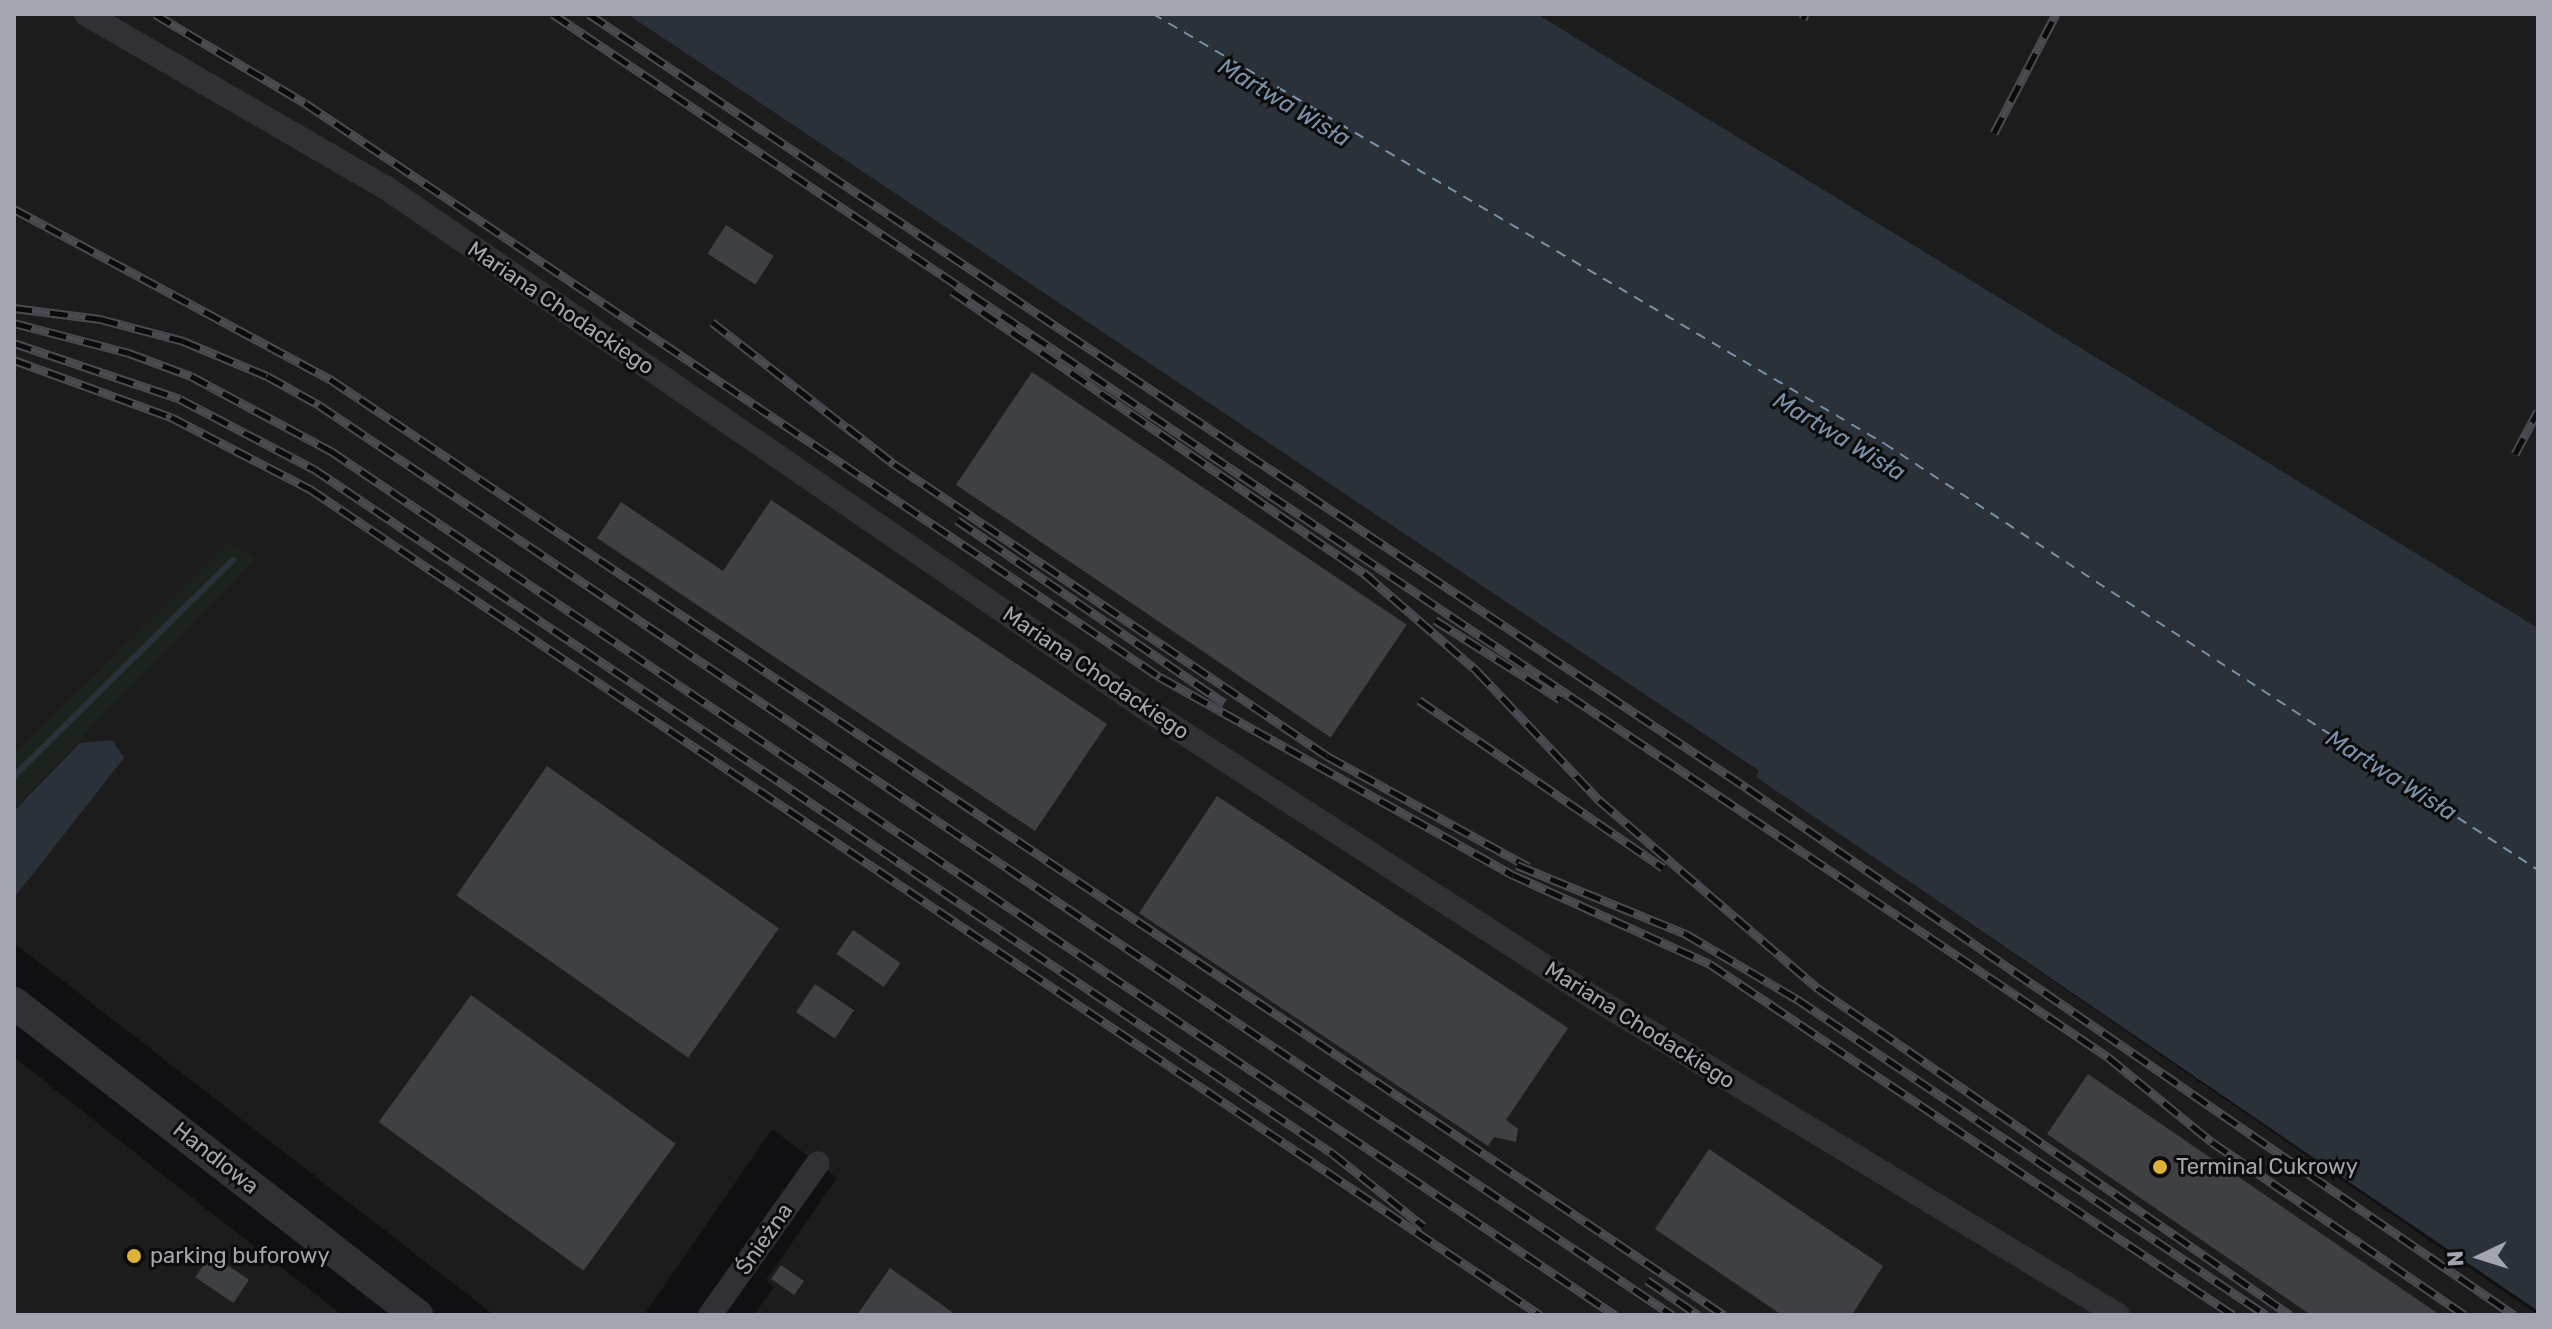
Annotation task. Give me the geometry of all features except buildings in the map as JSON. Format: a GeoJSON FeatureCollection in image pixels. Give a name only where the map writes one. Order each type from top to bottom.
{"type":"FeatureCollection","features":[{"type":"Feature","properties":{"kind":"street","name":"Mariana Chodackiego"},"geometry":{"type":"LineString","coordinates":[[86,14],[385,187],[1140,705],[1594,998],[2118,1315]]}},
{"type":"Feature","properties":{"kind":"street","name":"Handlowa"},"geometry":{"type":"LineString","coordinates":[[14,1003],[417,1315]]}},
{"type":"Feature","properties":{"kind":"street","name":"Śnieżna"},"geometry":{"type":"LineString","coordinates":[[710,1315],[818,1163]]}},
{"type":"Feature","properties":{"kind":"shaded area"},"geometry":{"type":"Polygon","coordinates":[[[14,14],[627,14],[1760,772],[1757,777],[2538,1315],[754,1315],[774,1287],[766,1280],[837,1178],[772,1129],[644,1315],[494,1315],[14,943],[14,14]]]}},
{"type":"Feature","properties":{"kind":"shaded area"},"geometry":{"type":"Polygon","coordinates":[[[1537,14],[2538,14],[2538,628],[1862,213],[1537,14]]]}},
{"type":"Feature","properties":{"kind":"shaded area"},"geometry":{"type":"Polygon","coordinates":[[[231,541],[254,559],[14,808],[14,756],[231,541]]]}},
{"type":"Feature","properties":{"kind":"shaded area"},"geometry":{"type":"Polygon","coordinates":[[[14,1057],[172,1182],[342,1315],[14,1315],[14,1057]]]}},
{"type":"Feature","properties":{"kind":"water","name":"Martwa Wisła"},"geometry":{"type":"Polygon","coordinates":[[[627,14],[1537,14],[2538,628],[2538,1311],[1756,777],[1759,771],[627,14]]]}},
{"type":"Feature","properties":{"kind":"water"},"geometry":{"type":"Polygon","coordinates":[[[112,740],[124,758],[14,898],[14,811],[80,743],[112,740]]]}},
{"type":"Feature","properties":{"kind":"waterway"},"geometry":{"type":"LineString","coordinates":[[14,776],[233,560]]}},
{"type":"Feature","properties":{"kind":"ferry route"},"geometry":{"type":"LineString","coordinates":[[1153,14],[1885,444],[2538,870]]}},
{"type":"Feature","properties":{"kind":"railway"},"geometry":{"type":"LineString","coordinates":[[155,14],[305,103],[1160,677],[1513,875],[1710,964],[2233,1315]]}},
{"type":"Feature","properties":{"kind":"railway"},"geometry":{"type":"LineString","coordinates":[[553,14],[2108,1057],[2212,1142],[2465,1315]]}},
{"type":"Feature","properties":{"kind":"railway"},"geometry":{"type":"LineString","coordinates":[[589,14],[1747,788],[2514,1315]]}},
{"type":"Feature","properties":{"kind":"railway"},"geometry":{"type":"LineString","coordinates":[[1803,19],[1805,14]]}},
{"type":"Feature","properties":{"kind":"railway"},"geometry":{"type":"LineString","coordinates":[[1994,133],[2056,14]]}},
{"type":"Feature","properties":{"kind":"railway"},"geometry":{"type":"LineString","coordinates":[[14,209],[330,379],[1724,1315]]}},
{"type":"Feature","properties":{"kind":"railway"},"geometry":{"type":"LineString","coordinates":[[952,291],[1371,578]]}},
{"type":"Feature","properties":{"kind":"railway"},"geometry":{"type":"LineString","coordinates":[[14,308],[100,319],[183,341],[267,376],[319,405],[1672,1315]]}},
{"type":"Feature","properties":{"kind":"railway"},"geometry":{"type":"LineString","coordinates":[[712,322],[856,435]]}},
{"type":"Feature","properties":{"kind":"railway"},"geometry":{"type":"LineString","coordinates":[[14,323],[129,353],[191,376],[331,451],[1615,1315]]}},
{"type":"Feature","properties":{"kind":"railway"},"geometry":{"type":"LineString","coordinates":[[14,343],[180,399],[314,469],[1332,1153],[1423,1226]]}},
{"type":"Feature","properties":{"kind":"railway"},"geometry":{"type":"LineString","coordinates":[[14,360],[171,417],[310,489],[1540,1315]]}},
{"type":"Feature","properties":{"kind":"railway"},"geometry":{"type":"LineString","coordinates":[[2515,454],[2538,411]]}},
{"type":"Feature","properties":{"kind":"railway"},"geometry":{"type":"LineString","coordinates":[[847,427],[894,464],[1327,756],[1529,867]]}},
{"type":"Feature","properties":{"kind":"railway"},"geometry":{"type":"LineString","coordinates":[[957,520],[1224,703]]}},
{"type":"Feature","properties":{"kind":"railway"},"geometry":{"type":"LineString","coordinates":[[1364,573],[1477,671],[1599,800],[1819,989],[2290,1315]]}},
{"type":"Feature","properties":{"kind":"railway"},"geometry":{"type":"LineString","coordinates":[[1435,620],[1560,699]]}},
{"type":"Feature","properties":{"kind":"railway"},"geometry":{"type":"LineString","coordinates":[[1419,700],[1663,868]]}},
{"type":"Feature","properties":{"kind":"railway"},"geometry":{"type":"LineString","coordinates":[[1517,865],[1686,934],[1797,999],[2266,1315]]}},
{"type":"Feature","properties":{"kind":"railway"},"geometry":{"type":"LineString","coordinates":[[1647,1280],[1698,1315]]}},
{"type":"Feature","properties":{"kind":"place","name":"Terminal Cukrowy"},"geometry":{"type":"Point","coordinates":[2160,1167]}},
{"type":"Feature","properties":{"kind":"place","name":"parking buforowy"},"geometry":{"type":"Point","coordinates":[134,1256]}}]}
